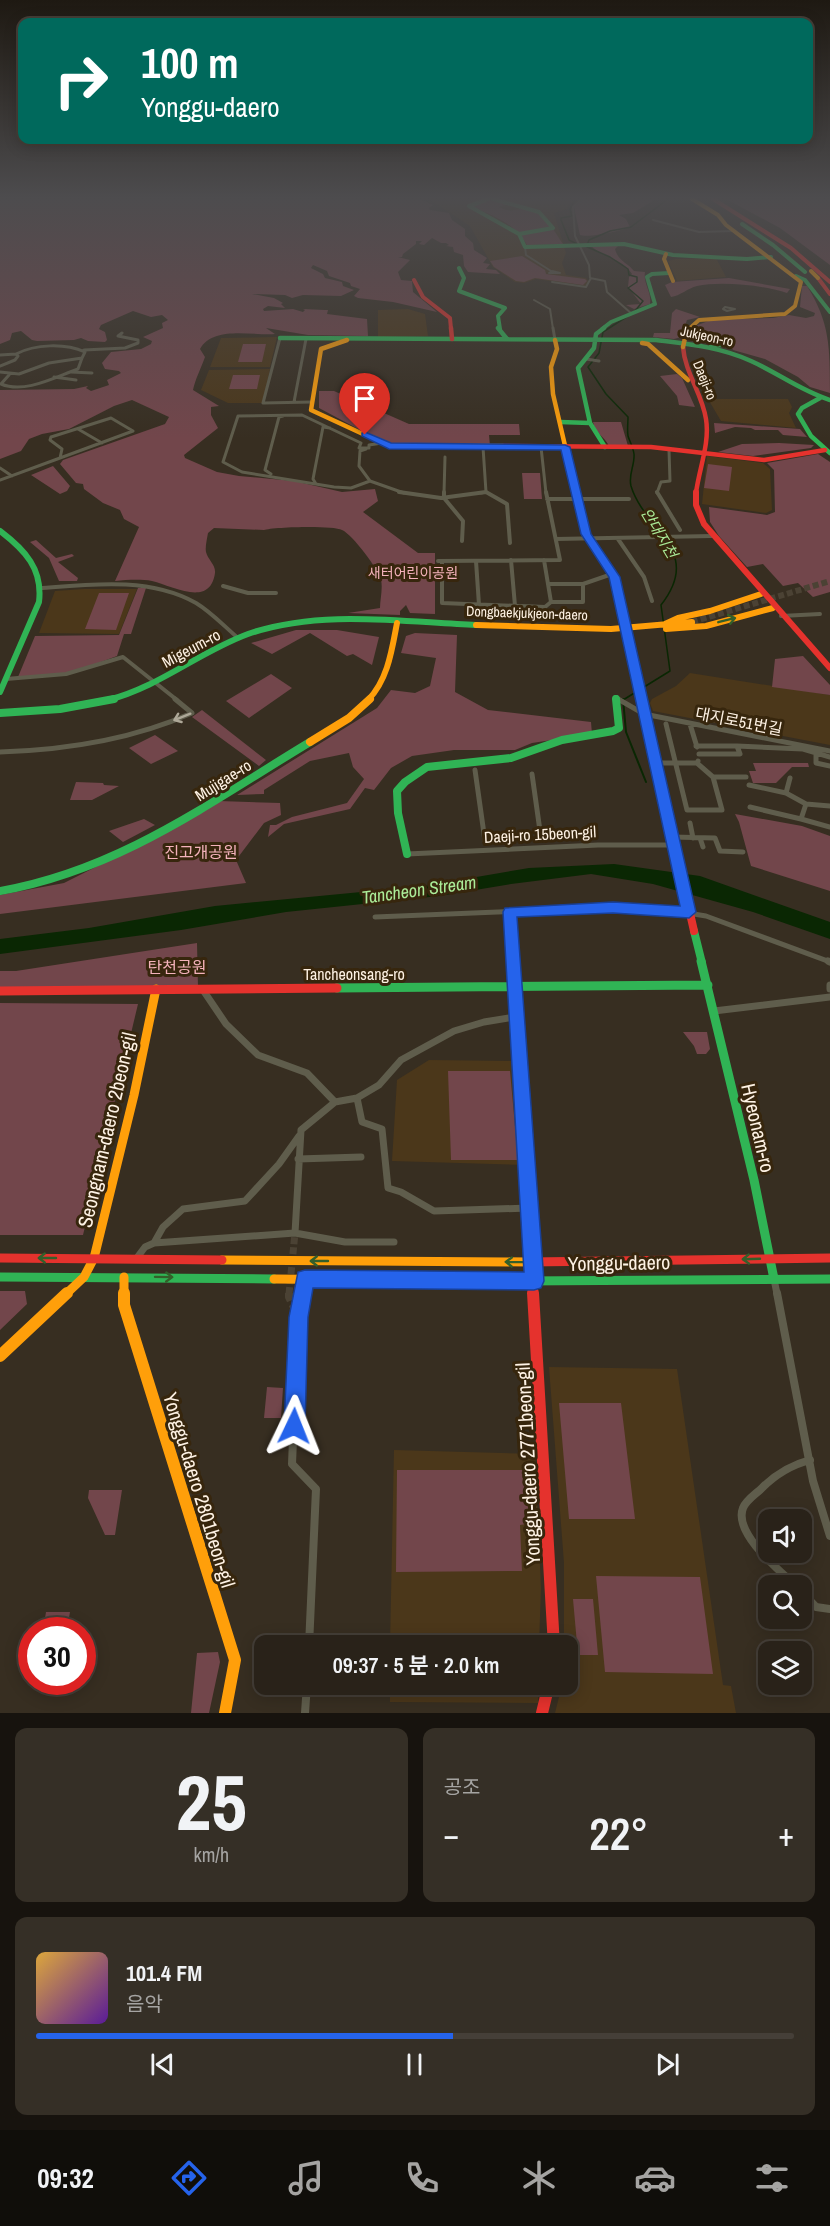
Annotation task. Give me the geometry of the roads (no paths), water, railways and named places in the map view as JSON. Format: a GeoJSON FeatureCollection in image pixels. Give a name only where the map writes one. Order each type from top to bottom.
{"type":"FeatureCollection","features":[{"type":"Feature","properties":{"kind":"main road"},"geometry":{"type":"LineString","coordinates":[[464,279],[459,291],[498,303],[505,308],[498,316],[498,327],[507,339]]}},
{"type":"Feature","properties":{"kind":"main road"},"geometry":{"type":"LineString","coordinates":[[606,447],[603,440],[591,430],[578,368],[601,339],[596,334],[604,326],[656,303],[648,279]]}},
{"type":"Feature","properties":{"kind":"main road"},"geometry":{"type":"LineString","coordinates":[[708,347],[721,345],[721,342],[711,336],[686,336],[690,326],[696,321],[732,314],[772,316],[790,311],[794,307],[801,282],[798,279]]}},
{"type":"Feature","properties":{"kind":"main road"},"geometry":{"type":"LineString","coordinates":[[800,285],[810,279]]}},
{"type":"Feature","properties":{"kind":"main road"},"geometry":{"type":"LineString","coordinates":[[814,279],[830,304]]}},
{"type":"Feature","properties":{"kind":"main road"},"geometry":{"type":"LineString","coordinates":[[814,279],[830,312]]}},
{"type":"Feature","properties":{"kind":"main road"},"geometry":{"type":"LineString","coordinates":[[815,279],[830,294]]}},
{"type":"Feature","properties":{"kind":"main road"},"geometry":{"type":"LineString","coordinates":[[414,280],[418,293],[450,318],[453,339]]}},
{"type":"Feature","properties":{"kind":"main road","name":"Daeji-ro"},"geometry":{"type":"LineString","coordinates":[[686,336],[681,357],[706,421],[697,510],[703,525],[773,608],[830,668]]}},
{"type":"Feature","properties":{"kind":"main road","name":"Jukjeon-ro"},"geometry":{"type":"LineString","coordinates":[[280,338],[656,340],[708,347],[748,360],[820,398],[830,400]]}},
{"type":"Feature","properties":{"kind":"main road"},"geometry":{"type":"LineString","coordinates":[[347,340],[321,349],[311,410],[389,446],[651,447],[764,460],[828,452]]}},
{"type":"Feature","properties":{"kind":"main road"},"geometry":{"type":"LineString","coordinates":[[555,340],[557,349],[551,367],[553,394],[565,447],[588,539],[612,574],[638,684],[641,712],[656,763],[688,908]]}},
{"type":"Feature","properties":{"kind":"main road"},"geometry":{"type":"LineString","coordinates":[[626,340],[648,344],[689,381]]}},
{"type":"Feature","properties":{"kind":"main road"},"geometry":{"type":"LineString","coordinates":[[820,398],[802,408],[798,414],[799,420],[828,452]]}},
{"type":"Feature","properties":{"kind":"main road"},"geometry":{"type":"LineString","coordinates":[[560,422],[590,423]]}},
{"type":"Feature","properties":{"kind":"main road"},"geometry":{"type":"LineString","coordinates":[[0,531],[30,554],[37,568],[42,588],[39,602],[0,692]]}},
{"type":"Feature","properties":{"kind":"main road"},"geometry":{"type":"LineString","coordinates":[[679,624],[761,594]]}},
{"type":"Feature","properties":{"kind":"main road"},"geometry":{"type":"LineString","coordinates":[[656,628],[773,608]]}},
{"type":"Feature","properties":{"kind":"main road","name":"Migeum-ro"},"geometry":{"type":"LineString","coordinates":[[0,713],[48,711],[87,705],[130,694],[156,683],[238,638],[279,626],[306,622],[398,623]]}},
{"type":"Feature","properties":{"kind":"main road"},"geometry":{"type":"LineString","coordinates":[[679,624],[692,622]]}},
{"type":"Feature","properties":{"kind":"main road","name":"Dongbaekjukjeon-daero"},"geometry":{"type":"LineString","coordinates":[[398,623],[626,628],[656,628],[679,624]]}},
{"type":"Feature","properties":{"kind":"main road","name":"Mujigae-ro"},"geometry":{"type":"LineString","coordinates":[[0,891],[63,878],[125,851],[195,814],[350,718],[374,699],[379,692],[389,669],[398,623]]}},
{"type":"Feature","properties":{"kind":"main road"},"geometry":{"type":"LineString","coordinates":[[407,854],[398,813],[397,791],[414,775],[427,767],[511,758],[562,740],[614,731],[619,728],[619,699]]}},
{"type":"Feature","properties":{"kind":"main road","name":"Hyeonam-ro"},"geometry":{"type":"LineString","coordinates":[[688,908],[708,985],[774,1280]]}},
{"type":"Feature","properties":{"kind":"main road","name":"Yonggu-daero 2771beon-gil"},"geometry":{"type":"LineString","coordinates":[[510,912],[515,1017],[534,1262],[553,1635]]}},
{"type":"Feature","properties":{"kind":"main road","name":"Tancheonsang-ro"},"geometry":{"type":"LineString","coordinates":[[0,991],[708,985]]}},
{"type":"Feature","properties":{"kind":"main road","name":"Seongnam-daero 2beon-gil"},"geometry":{"type":"LineString","coordinates":[[0,1356],[84,1276],[94,1258],[134,1095],[156,989]]}},
{"type":"Feature","properties":{"kind":"main road","name":"Yonggu-daero"},"geometry":{"type":"LineString","coordinates":[[0,1258],[534,1262],[830,1258]]}},
{"type":"Feature","properties":{"kind":"main road","name":"Yonggu-daero"},"geometry":{"type":"LineString","coordinates":[[0,1277],[534,1281],[830,1279]]}},
{"type":"Feature","properties":{"kind":"main road","name":"Yonggu-daero 2801beon-gil"},"geometry":{"type":"LineString","coordinates":[[124,1277],[124,1305],[235,1660],[225,1713]]}},
{"type":"Feature","properties":{"kind":"main road"},"geometry":{"type":"LineString","coordinates":[[542,1713],[546,1695]]}},
{"type":"Feature","properties":{"kind":"street"},"geometry":{"type":"LineString","coordinates":[[552,282],[586,286],[592,279]]}},
{"type":"Feature","properties":{"kind":"street"},"geometry":{"type":"LineString","coordinates":[[595,279],[605,281],[607,292],[630,314]]}},
{"type":"Feature","properties":{"kind":"street"},"geometry":{"type":"LineString","coordinates":[[534,300],[550,309],[555,340]]}},
{"type":"Feature","properties":{"kind":"street"},"geometry":{"type":"LineString","coordinates":[[722,309],[728,307],[735,309],[732,314]]}},
{"type":"Feature","properties":{"kind":"street"},"geometry":{"type":"LineString","coordinates":[[0,355],[16,354],[32,346],[84,350],[96,346],[129,347],[138,343],[138,340],[118,336],[122,333]]}},
{"type":"Feature","properties":{"kind":"street"},"geometry":{"type":"LineString","coordinates":[[280,338],[263,403],[312,402]]}},
{"type":"Feature","properties":{"kind":"street"},"geometry":{"type":"LineString","coordinates":[[294,402],[306,339]]}},
{"type":"Feature","properties":{"kind":"street"},"geometry":{"type":"LineString","coordinates":[[9,375],[1,384],[4,387],[30,387],[53,376],[78,369],[84,350]]}},
{"type":"Feature","properties":{"kind":"street"},"geometry":{"type":"LineString","coordinates":[[0,366],[15,360],[18,356],[16,354]]}},
{"type":"Feature","properties":{"kind":"street"},"geometry":{"type":"LineString","coordinates":[[0,372],[9,375],[30,372],[46,364],[82,358]]}},
{"type":"Feature","properties":{"kind":"street"},"geometry":{"type":"LineString","coordinates":[[586,359],[599,361]]}},
{"type":"Feature","properties":{"kind":"street"},"geometry":{"type":"LineString","coordinates":[[70,371],[92,373]]}},
{"type":"Feature","properties":{"kind":"street"},"geometry":{"type":"LineString","coordinates":[[53,376],[76,380]]}},
{"type":"Feature","properties":{"kind":"street"},"geometry":{"type":"LineString","coordinates":[[369,448],[359,448],[361,443],[302,415],[238,416],[223,462],[242,472],[272,475],[316,484],[351,488],[370,481]]}},
{"type":"Feature","properties":{"kind":"street"},"geometry":{"type":"LineString","coordinates":[[272,475],[265,470],[279,417],[284,416]]}},
{"type":"Feature","properties":{"kind":"street"},"geometry":{"type":"LineString","coordinates":[[0,480],[130,434],[133,431],[111,418],[78,429],[50,440],[62,449],[60,458]]}},
{"type":"Feature","properties":{"kind":"street"},"geometry":{"type":"LineString","coordinates":[[316,484],[313,479],[323,427],[330,428]]}},
{"type":"Feature","properties":{"kind":"street"},"geometry":{"type":"LineString","coordinates":[[78,429],[102,443]]}},
{"type":"Feature","properties":{"kind":"street"},"geometry":{"type":"LineString","coordinates":[[382,443],[374,442],[369,445],[369,448],[360,451],[359,466],[370,481],[412,497],[458,499],[486,492],[507,504],[510,543]]}},
{"type":"Feature","properties":{"kind":"street"},"geometry":{"type":"LineString","coordinates":[[483,447],[486,492]]}},
{"type":"Feature","properties":{"kind":"street"},"geometry":{"type":"LineString","coordinates":[[541,447],[547,499],[560,560],[440,561],[442,603],[545,607],[551,602],[583,602],[583,584]]}},
{"type":"Feature","properties":{"kind":"street"},"geometry":{"type":"LineString","coordinates":[[669,450],[670,481],[661,482],[657,488],[657,495],[680,530]]}},
{"type":"Feature","properties":{"kind":"street"},"geometry":{"type":"LineString","coordinates":[[445,457],[444,498],[463,521],[462,541]]}},
{"type":"Feature","properties":{"kind":"street"},"geometry":{"type":"LineString","coordinates":[[0,468],[12,476]]}},
{"type":"Feature","properties":{"kind":"street"},"geometry":{"type":"LineString","coordinates":[[547,499],[629,499]]}},
{"type":"Feature","properties":{"kind":"street"},"geometry":{"type":"LineString","coordinates":[[556,539],[712,536]]}},
{"type":"Feature","properties":{"kind":"street"},"geometry":{"type":"LineString","coordinates":[[618,539],[644,577],[652,601]]}},
{"type":"Feature","properties":{"kind":"street"},"geometry":{"type":"LineString","coordinates":[[511,560],[515,606]]}},
{"type":"Feature","properties":{"kind":"street"},"geometry":{"type":"LineString","coordinates":[[544,560],[551,602]]}},
{"type":"Feature","properties":{"kind":"street"},"geometry":{"type":"LineString","coordinates":[[476,561],[479,605]]}},
{"type":"Feature","properties":{"kind":"street"},"geometry":{"type":"LineString","coordinates":[[548,584],[583,584],[612,574]]}},
{"type":"Feature","properties":{"kind":"street"},"geometry":{"type":"LineString","coordinates":[[42,588],[124,586],[163,591],[194,601],[238,638]]}},
{"type":"Feature","properties":{"kind":"street"},"geometry":{"type":"LineString","coordinates":[[223,586],[248,593],[276,593]]}},
{"type":"Feature","properties":{"kind":"street"},"geometry":{"type":"LineString","coordinates":[[781,616],[820,614]]}},
{"type":"Feature","properties":{"kind":"street"},"geometry":{"type":"LineString","coordinates":[[0,752],[45,750],[91,743],[156,726],[192,712],[123,657],[90,670],[61,677],[6,679]]}},
{"type":"Feature","properties":{"kind":"street"},"geometry":{"type":"LineString","coordinates":[[619,699],[641,712]]}},
{"type":"Feature","properties":{"kind":"street","name":"대지로51번길"},"geometry":{"type":"LineString","coordinates":[[641,712],[690,724],[830,751]]}},
{"type":"Feature","properties":{"kind":"street"},"geometry":{"type":"LineString","coordinates":[[656,763],[675,763],[697,763],[713,777],[722,810],[687,810],[675,763],[666,724]]}},
{"type":"Feature","properties":{"kind":"street"},"geometry":{"type":"LineString","coordinates":[[690,724],[699,754],[697,763]]}},
{"type":"Feature","properties":{"kind":"street"},"geometry":{"type":"LineString","coordinates":[[696,746],[803,749],[830,756]]}},
{"type":"Feature","properties":{"kind":"street"},"geometry":{"type":"LineString","coordinates":[[699,754],[740,754],[737,746]]}},
{"type":"Feature","properties":{"kind":"street"},"geometry":{"type":"LineString","coordinates":[[816,754],[816,763],[830,766]]}},
{"type":"Feature","properties":{"kind":"street"},"geometry":{"type":"LineString","coordinates":[[475,770],[485,842]]}},
{"type":"Feature","properties":{"kind":"street"},"geometry":{"type":"LineString","coordinates":[[532,774],[541,838]]}},
{"type":"Feature","properties":{"kind":"street"},"geometry":{"type":"LineString","coordinates":[[713,777],[747,777]]}},
{"type":"Feature","properties":{"kind":"street"},"geometry":{"type":"LineString","coordinates":[[786,793],[790,778]]}},
{"type":"Feature","properties":{"kind":"street"},"geometry":{"type":"LineString","coordinates":[[749,785],[786,793],[806,804],[830,806]]}},
{"type":"Feature","properties":{"kind":"street"},"geometry":{"type":"LineString","coordinates":[[801,819],[806,804]]}},
{"type":"Feature","properties":{"kind":"street"},"geometry":{"type":"LineString","coordinates":[[750,807],[830,827]]}},
{"type":"Feature","properties":{"kind":"street"},"geometry":{"type":"LineString","coordinates":[[690,823],[703,847]]}},
{"type":"Feature","properties":{"kind":"street"},"geometry":{"type":"LineString","coordinates":[[697,838],[715,838],[720,851],[743,852]]}},
{"type":"Feature","properties":{"kind":"street","name":"Daeji-ro 15beon-gil"},"geometry":{"type":"LineString","coordinates":[[407,854],[591,845],[674,844],[697,838]]}},
{"type":"Feature","properties":{"kind":"street"},"geometry":{"type":"LineString","coordinates":[[375,917],[613,907],[688,908],[830,962]]}},
{"type":"Feature","properties":{"kind":"street"},"geometry":{"type":"LineString","coordinates":[[201,988],[226,1024],[258,1055],[307,1073],[335,1102]]}},
{"type":"Feature","properties":{"kind":"street"},"geometry":{"type":"LineString","coordinates":[[714,1011],[830,998]]}},
{"type":"Feature","properties":{"kind":"street"},"geometry":{"type":"LineString","coordinates":[[154,1243],[163,1227],[183,1209],[244,1201],[297,1141],[301,1130],[335,1102],[357,1098],[379,1085],[401,1060],[454,1031],[484,1022],[515,1017]]}},
{"type":"Feature","properties":{"kind":"street"},"geometry":{"type":"LineString","coordinates":[[357,1098],[362,1122],[382,1129],[387,1188],[401,1192],[434,1211],[529,1208]]}},
{"type":"Feature","properties":{"kind":"street"},"geometry":{"type":"LineString","coordinates":[[295,1233],[301,1130]]}},
{"type":"Feature","properties":{"kind":"street"},"geometry":{"type":"LineString","coordinates":[[298,1159],[362,1157]]}},
{"type":"Feature","properties":{"kind":"street"},"geometry":{"type":"LineString","coordinates":[[136,1259],[145,1246],[154,1243],[295,1233],[345,1242],[394,1242]]}},
{"type":"Feature","properties":{"kind":"street"},"geometry":{"type":"LineString","coordinates":[[305,1279],[298,1317],[292,1464],[316,1489],[309,1635]]}},
{"type":"Feature","properties":{"kind":"street"},"geometry":{"type":"LineString","coordinates":[[774,1280],[817,1496],[830,1536]]}},
{"type":"Feature","properties":{"kind":"street"},"geometry":{"type":"LineString","coordinates":[[784,1575],[760,1552],[748,1535],[741,1517],[743,1508],[772,1478],[793,1466],[810,1460]]}},
{"type":"Feature","properties":{"kind":"street"},"geometry":{"type":"LineString","coordinates":[[812,1603],[816,1607],[830,1609]]}},
{"type":"Feature","properties":{"kind":"street"},"geometry":{"type":"LineString","coordinates":[[305,1713],[306,1695]]}},
{"type":"Feature","properties":{"kind":"water","name":"Tancheon Stream"},"geometry":{"type":"Polygon","coordinates":[[[614,864],[700,876],[830,922],[830,939],[753,912],[653,884],[591,874],[439,896],[286,912],[181,930],[0,954],[0,939],[89,928],[215,906],[424,886],[529,868],[614,864]]]}},
{"type":"Feature","properties":{"kind":"waterway"},"geometry":{"type":"LineString","coordinates":[[635,311],[643,301],[628,288],[637,282],[637,279]]}},
{"type":"Feature","properties":{"kind":"waterway","name":"안대지천"},"geometry":{"type":"LineString","coordinates":[[623,700],[670,671],[661,605],[673,586],[676,570],[674,555],[638,502],[631,486],[634,454],[628,436],[628,417],[606,394],[588,367],[599,353],[603,332],[628,316]]}},
{"type":"Feature","properties":{"kind":"waterway","name":"안대지천"},"geometry":{"type":"LineString","coordinates":[[623,700],[626,732],[646,782]]}},
{"type":"Feature","properties":{"kind":"waterway","name":"안대지천"},"geometry":{"type":"LineString","coordinates":[[674,860],[676,875]]}},
{"type":"Feature","properties":{"kind":"tunnel"},"geometry":{"type":"LineString","coordinates":[[692,622],[830,581]]}},
{"type":"Feature","properties":{"kind":"tunnel"},"geometry":{"type":"LineString","coordinates":[[289,1294],[295,1233]]}},
{"type":"Feature","properties":{"kind":"tunnel"},"geometry":{"type":"LineString","coordinates":[[289,1294],[298,1316]]}},
{"type":"Feature","properties":{"kind":"park label","name":"새터어린이공원"},"geometry":{"type":"Point","coordinates":[413,573]}},
{"type":"Feature","properties":{"kind":"park label","name":"진고개공원"},"geometry":{"type":"Point","coordinates":[201,852]}},
{"type":"Feature","properties":{"kind":"park label","name":"탄천공원"},"geometry":{"type":"Point","coordinates":[177,967]}}]}
